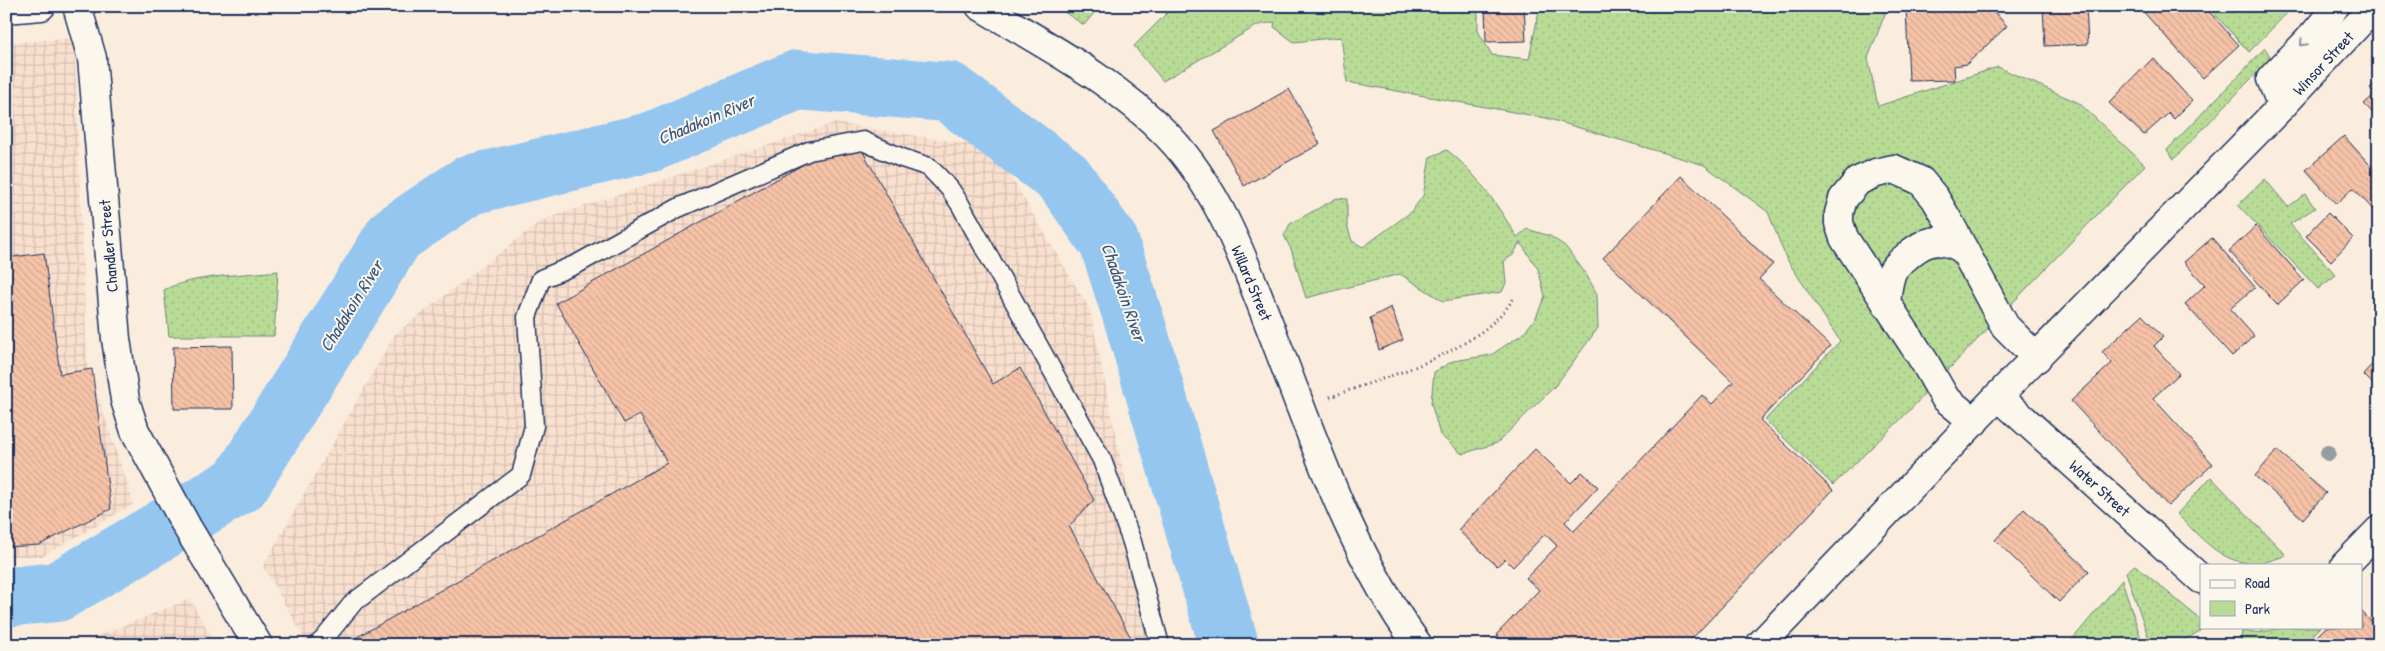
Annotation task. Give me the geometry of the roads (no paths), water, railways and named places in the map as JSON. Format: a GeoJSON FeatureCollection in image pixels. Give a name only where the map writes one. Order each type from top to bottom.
{"type":"FeatureCollection","features":[{"type":"Feature","properties":{"kind":"street"},"geometry":{"type":"LineString","coordinates":[[6,9],[41,6]]}},
{"type":"Feature","properties":{"kind":"street","name":"Chandler Street"},"geometry":{"type":"LineString","coordinates":[[77,6],[92,58],[116,339],[125,400],[135,431],[161,479],[258,645]]}},
{"type":"Feature","properties":{"kind":"street","name":"Willard Street"},"geometry":{"type":"LineString","coordinates":[[980,6],[1088,70],[1132,102],[1175,144],[1200,175],[1225,221],[1250,276],[1340,505],[1376,582],[1418,645]]}},
{"type":"Feature","properties":{"kind":"street","name":"Winsor Street"},"geometry":{"type":"LineString","coordinates":[[2335,6],[2326,22],[2310,36],[2271,79],[2282,106],[2370,9]]}},
{"type":"Feature","properties":{"kind":"street"},"geometry":{"type":"LineString","coordinates":[[1760,645],[1998,396],[2282,106]]}},
{"type":"Feature","properties":{"kind":"street"},"geometry":{"type":"LineString","coordinates":[[1974,422],[1945,398],[1924,361],[1852,252],[1839,223],[1843,199],[1849,190],[1865,176],[1894,169],[1921,181],[1935,198],[2005,326],[2036,358]]}},
{"type":"Feature","properties":{"kind":"street"},"geometry":{"type":"LineString","coordinates":[[1886,303],[1892,270],[1914,249],[1931,242],[1943,240],[1964,250]]}},
{"type":"Feature","properties":{"kind":"street","name":"Water Street"},"geometry":{"type":"LineString","coordinates":[[1998,396],[2200,579]]}},
{"type":"Feature","properties":{"kind":"street"},"geometry":{"type":"LineString","coordinates":[[2345,564],[2379,530]]}},
{"type":"Feature","properties":{"kind":"lane"},"geometry":{"type":"LineString","coordinates":[[317,645],[353,603],[521,475],[534,426],[527,317],[540,279],[577,264],[678,208],[809,151],[863,141],[902,158],[929,167],[950,189],[960,204],[1102,460],[1132,542],[1160,645]]}},
{"type":"Feature","properties":{"kind":"waterway","name":"Chadakoin River"},"geometry":{"type":"LineString","coordinates":[[6,597],[57,592],[240,484],[395,235],[469,185],[651,142],[797,80],[949,92],[1064,178],[1109,242],[1135,323],[1229,645]]}}]}
